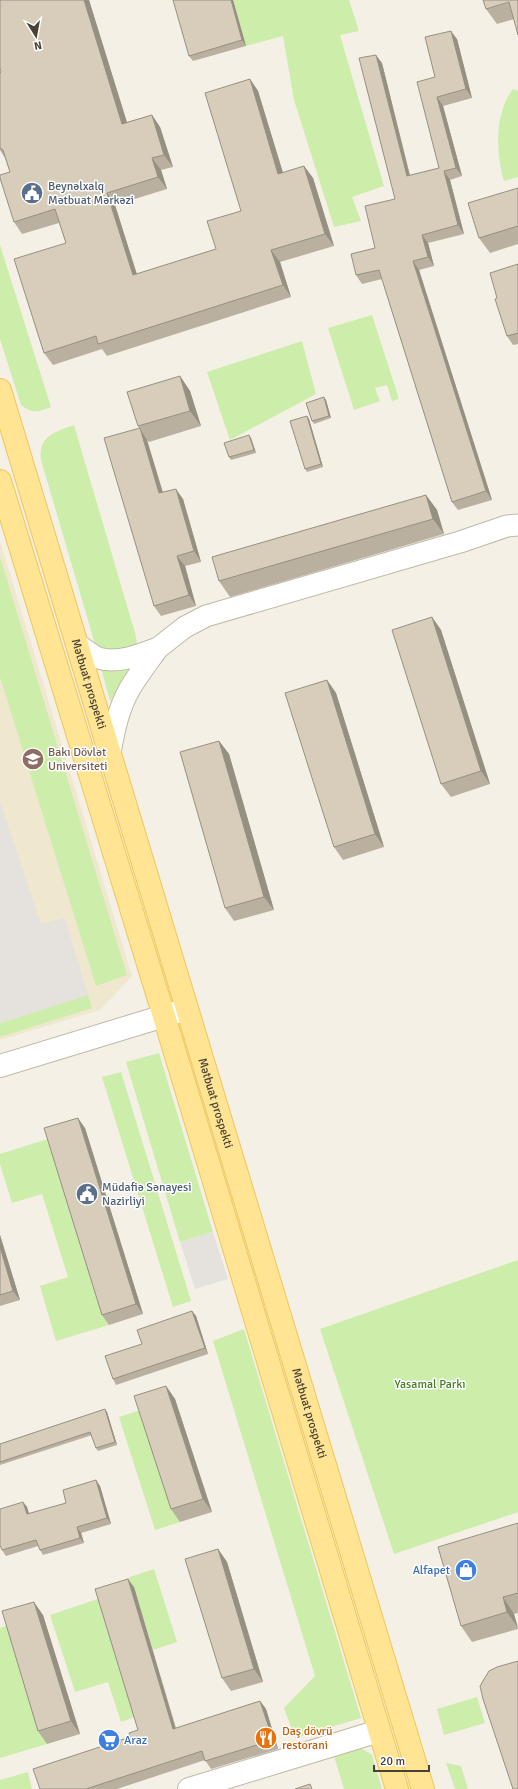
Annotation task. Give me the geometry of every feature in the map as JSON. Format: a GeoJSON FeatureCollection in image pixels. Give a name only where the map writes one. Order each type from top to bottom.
{"type":"FeatureCollection","features":[{"type":"Feature","properties":{"kind":"main road","name":"Mətbuat prospekti"},"geometry":{"type":"LineString","coordinates":[[0,390],[423,1789]]}},
{"type":"Feature","properties":{"kind":"main road","name":"Mətbuat prospekti"},"geometry":{"type":"LineString","coordinates":[[0,481],[155,985],[397,1789]]}},
{"type":"Feature","properties":{"kind":"street"},"geometry":{"type":"LineString","coordinates":[[77,644],[98,657],[112,660],[134,657],[158,648],[185,627],[206,616],[460,542],[508,526],[518,525]]}},
{"type":"Feature","properties":{"kind":"street"},"geometry":{"type":"LineString","coordinates":[[110,753],[121,707],[129,690],[158,648]]}},
{"type":"Feature","properties":{"kind":"street"},"geometry":{"type":"LineString","coordinates":[[0,1066],[187,1009]]}},
{"type":"Feature","properties":{"kind":"street"},"geometry":{"type":"LineString","coordinates":[[189,1789],[380,1731]]}},
{"type":"Feature","properties":{"kind":"shaded area","name":"Bakı Dövlət Universiteti"},"geometry":{"type":"Polygon","coordinates":[[[0,541],[132,976],[100,1010],[0,1040],[0,541]]]}},
{"type":"Feature","properties":{"kind":"shaded area"},"geometry":{"type":"Polygon","coordinates":[[[0,801],[41,924],[65,918],[88,995],[0,1023],[0,801]]]}},
{"type":"Feature","properties":{"kind":"shaded area"},"geometry":{"type":"Polygon","coordinates":[[[213,1232],[228,1279],[195,1289],[180,1242],[213,1232]]]}},
{"type":"Feature","properties":{"kind":"green space"},"geometry":{"type":"Polygon","coordinates":[[[233,0],[349,0],[359,31],[340,35],[384,186],[352,197],[361,221],[334,227],[294,100],[283,36],[246,46],[233,0]]]}},
{"type":"Feature","properties":{"kind":"green space"},"geometry":{"type":"Polygon","coordinates":[[[513,89],[518,91],[518,177],[504,181],[499,158],[498,134],[502,110],[513,89]]]}},
{"type":"Feature","properties":{"kind":"green space"},"geometry":{"type":"Polygon","coordinates":[[[0,245],[51,407],[39,411],[29,410],[21,405],[0,339],[0,245]]]}},
{"type":"Feature","properties":{"kind":"green space"},"geometry":{"type":"Polygon","coordinates":[[[372,315],[399,399],[392,401],[387,385],[375,388],[380,401],[354,410],[328,328],[372,315]]]}},
{"type":"Feature","properties":{"kind":"green space"},"geometry":{"type":"Polygon","coordinates":[[[302,341],[316,394],[230,440],[207,372],[302,341]]]}},
{"type":"Feature","properties":{"kind":"green space"},"geometry":{"type":"Polygon","coordinates":[[[74,425],[135,633],[137,642],[132,650],[106,651],[95,644],[41,460],[42,445],[45,440],[54,433],[74,425]]]}},
{"type":"Feature","properties":{"kind":"green space"},"geometry":{"type":"Polygon","coordinates":[[[0,557],[127,975],[96,986],[0,677],[0,557]]]}},
{"type":"Feature","properties":{"kind":"green space"},"geometry":{"type":"Polygon","coordinates":[[[101,668],[132,668],[110,701],[101,668]]]}},
{"type":"Feature","properties":{"kind":"green space"},"geometry":{"type":"Polygon","coordinates":[[[88,995],[92,1008],[0,1037],[0,1023],[88,995]]]}},
{"type":"Feature","properties":{"kind":"green space"},"geometry":{"type":"Polygon","coordinates":[[[159,1053],[213,1232],[180,1242],[126,1062],[159,1053]]]}},
{"type":"Feature","properties":{"kind":"green space"},"geometry":{"type":"Polygon","coordinates":[[[121,1072],[191,1301],[173,1307],[102,1077],[121,1072]]]}},
{"type":"Feature","properties":{"kind":"green space"},"geometry":{"type":"Polygon","coordinates":[[[51,1138],[109,1325],[56,1341],[40,1286],[68,1277],[42,1194],[12,1203],[0,1164],[0,1154],[51,1138]]]}},
{"type":"Feature","properties":{"kind":"green space","name":"Yasamal Parkı"},"geometry":{"type":"Polygon","coordinates":[[[518,1260],[518,1512],[394,1554],[320,1329],[518,1260]]]}},
{"type":"Feature","properties":{"kind":"green space"},"geometry":{"type":"Polygon","coordinates":[[[244,1329],[361,1718],[295,1738],[284,1708],[315,1676],[213,1341],[244,1329]]]}},
{"type":"Feature","properties":{"kind":"green space"},"geometry":{"type":"Polygon","coordinates":[[[143,1409],[180,1522],[155,1530],[119,1417],[143,1409]]]}},
{"type":"Feature","properties":{"kind":"green space"},"geometry":{"type":"Polygon","coordinates":[[[154,1569],[177,1642],[153,1650],[134,1588],[127,1578],[154,1569]]]}},
{"type":"Feature","properties":{"kind":"green space"},"geometry":{"type":"Polygon","coordinates":[[[101,1598],[137,1716],[121,1722],[108,1682],[75,1692],[50,1615],[101,1598]]]}},
{"type":"Feature","properties":{"kind":"green space"},"geometry":{"type":"Polygon","coordinates":[[[11,1624],[47,1744],[0,1758],[0,1628],[11,1624]]]}},
{"type":"Feature","properties":{"kind":"green space"},"geometry":{"type":"Polygon","coordinates":[[[477,1697],[485,1723],[444,1735],[437,1709],[477,1697]]]}},
{"type":"Feature","properties":{"kind":"green space"},"geometry":{"type":"Polygon","coordinates":[[[361,1748],[372,1755],[382,1789],[344,1789],[334,1756],[361,1748]]]}},
{"type":"Feature","properties":{"kind":"green space"},"geometry":{"type":"Polygon","coordinates":[[[446,1763],[461,1766],[468,1789],[455,1789],[446,1763]]]}},
{"type":"Feature","properties":{"kind":"green space"},"geometry":{"type":"Polygon","coordinates":[[[28,1772],[32,1789],[0,1789],[0,1780],[28,1772]]]}},
{"type":"Feature","properties":{"kind":"building"},"geometry":{"type":"Polygon","coordinates":[[[0,0],[84,0],[122,124],[152,115],[164,155],[152,158],[158,177],[107,193],[133,275],[216,249],[207,221],[241,211],[205,93],[250,79],[278,174],[304,166],[325,234],[271,250],[283,285],[98,344],[96,336],[44,353],[14,259],[66,243],[55,209],[14,222],[0,178],[0,175],[10,172],[3,150],[0,148],[0,0]]]}},
{"type":"Feature","properties":{"kind":"building"},"geometry":{"type":"Polygon","coordinates":[[[173,0],[231,0],[242,40],[189,56],[173,0]]]}},
{"type":"Feature","properties":{"kind":"building"},"geometry":{"type":"Polygon","coordinates":[[[483,0],[518,0],[518,35],[509,2],[486,9],[483,0]]]}},
{"type":"Feature","properties":{"kind":"building"},"geometry":{"type":"Polygon","coordinates":[[[451,31],[466,89],[437,97],[456,168],[444,171],[458,225],[422,235],[428,257],[413,261],[486,491],[452,502],[379,270],[356,275],[351,254],[375,248],[365,206],[395,199],[359,58],[376,55],[407,176],[439,168],[417,82],[435,77],[425,37],[451,31]]]}},
{"type":"Feature","properties":{"kind":"building"},"geometry":{"type":"Polygon","coordinates":[[[518,188],[518,226],[479,238],[468,203],[518,188]]]}},
{"type":"Feature","properties":{"kind":"building"},"geometry":{"type":"Polygon","coordinates":[[[518,264],[518,333],[507,336],[495,299],[497,298],[490,273],[518,264]]]}},
{"type":"Feature","properties":{"kind":"building"},"geometry":{"type":"Polygon","coordinates":[[[180,376],[190,411],[138,426],[127,392],[180,376]]]}},
{"type":"Feature","properties":{"kind":"building"},"geometry":{"type":"Polygon","coordinates":[[[324,397],[329,416],[312,421],[306,403],[324,397]]]}},
{"type":"Feature","properties":{"kind":"building"},"geometry":{"type":"Polygon","coordinates":[[[307,416],[321,464],[305,469],[290,421],[307,416]]]}},
{"type":"Feature","properties":{"kind":"building"},"geometry":{"type":"Polygon","coordinates":[[[140,428],[159,493],[176,489],[194,551],[177,556],[189,595],[154,606],[104,438],[140,428]]]}},
{"type":"Feature","properties":{"kind":"building"},"geometry":{"type":"Polygon","coordinates":[[[249,435],[254,450],[229,457],[224,443],[249,435]]]}},
{"type":"Feature","properties":{"kind":"building"},"geometry":{"type":"Polygon","coordinates":[[[426,495],[433,519],[219,581],[212,557],[426,495]]]}},
{"type":"Feature","properties":{"kind":"building"},"geometry":{"type":"Polygon","coordinates":[[[432,617],[481,771],[441,784],[392,630],[432,617]]]}},
{"type":"Feature","properties":{"kind":"building"},"geometry":{"type":"Polygon","coordinates":[[[327,680],[375,834],[334,847],[285,693],[327,680]]]}},
{"type":"Feature","properties":{"kind":"building"},"geometry":{"type":"Polygon","coordinates":[[[219,741],[264,897],[225,908],[180,752],[219,741]]]}},
{"type":"Feature","properties":{"kind":"building","name":"Müdafiə Sənayesi Nazirliyi"},"geometry":{"type":"Polygon","coordinates":[[[78,1118],[136,1304],[102,1315],[44,1128],[78,1118]]]}},
{"type":"Feature","properties":{"kind":"building"},"geometry":{"type":"Polygon","coordinates":[[[0,1247],[13,1291],[0,1295],[0,1247]]]}},
{"type":"Feature","properties":{"kind":"building"},"geometry":{"type":"Polygon","coordinates":[[[192,1311],[205,1348],[113,1379],[105,1356],[142,1344],[137,1330],[192,1311]]]}},
{"type":"Feature","properties":{"kind":"building"},"geometry":{"type":"Polygon","coordinates":[[[166,1386],[203,1499],[171,1509],[134,1396],[166,1386]]]}},
{"type":"Feature","properties":{"kind":"building"},"geometry":{"type":"Polygon","coordinates":[[[105,1409],[115,1442],[96,1448],[90,1432],[0,1462],[0,1444],[105,1409]]]}},
{"type":"Feature","properties":{"kind":"building"},"geometry":{"type":"Polygon","coordinates":[[[96,1480],[107,1518],[77,1527],[80,1538],[40,1550],[36,1540],[2,1550],[0,1545],[0,1509],[23,1502],[27,1514],[66,1503],[63,1490],[96,1480]]]}},
{"type":"Feature","properties":{"kind":"building"},"geometry":{"type":"Polygon","coordinates":[[[518,1523],[518,1593],[503,1597],[507,1612],[461,1626],[438,1547],[518,1523]]]}},
{"type":"Feature","properties":{"kind":"building"},"geometry":{"type":"Polygon","coordinates":[[[218,1549],[254,1669],[222,1678],[185,1559],[218,1549]]]}},
{"type":"Feature","properties":{"kind":"building"},"geometry":{"type":"Polygon","coordinates":[[[128,1579],[173,1729],[260,1701],[273,1740],[205,1761],[202,1751],[86,1789],[40,1789],[33,1769],[130,1737],[129,1733],[138,1730],[95,1589],[128,1579]]]}},
{"type":"Feature","properties":{"kind":"building"},"geometry":{"type":"Polygon","coordinates":[[[34,1602],[71,1721],[38,1731],[2,1611],[34,1602]]]}},
{"type":"Feature","properties":{"kind":"building"},"geometry":{"type":"Polygon","coordinates":[[[518,1661],[518,1789],[513,1789],[480,1686],[489,1671],[518,1661]]]}},
{"type":"Feature","properties":{"kind":"building"},"geometry":{"type":"Polygon","coordinates":[[[310,1784],[312,1789],[295,1789],[310,1784]]]}},
{"type":"Feature","properties":{"kind":"place","name":"Beynəlxalq Mətbuat Mərkəzi"},"geometry":{"type":"Point","coordinates":[32,193]}},
{"type":"Feature","properties":{"kind":"place","name":"Bakı Dövlət Universiteti"},"geometry":{"type":"Point","coordinates":[33,759]}},
{"type":"Feature","properties":{"kind":"place","name":"Müdafiə Sənayesi Nazirliyi"},"geometry":{"type":"Point","coordinates":[87,1194]}},
{"type":"Feature","properties":{"kind":"place","name":"Alfapet"},"geometry":{"type":"Point","coordinates":[466,1570]}},
{"type":"Feature","properties":{"kind":"place","name":"Daş dövrü restorani"},"geometry":{"type":"Point","coordinates":[266,1738]}},
{"type":"Feature","properties":{"kind":"place","name":"Araz"},"geometry":{"type":"Point","coordinates":[109,1740]}}]}
